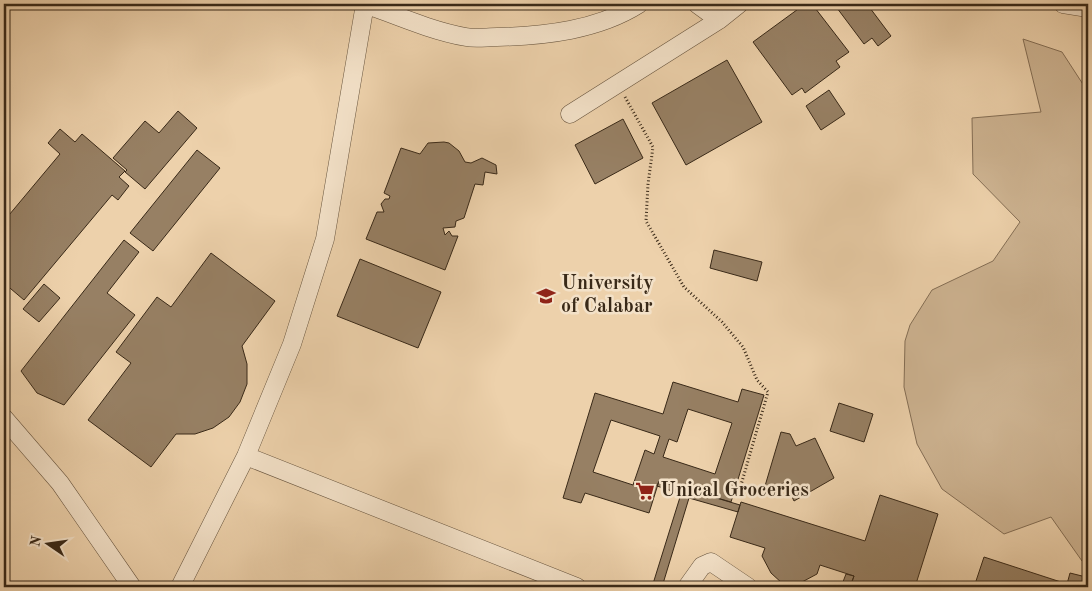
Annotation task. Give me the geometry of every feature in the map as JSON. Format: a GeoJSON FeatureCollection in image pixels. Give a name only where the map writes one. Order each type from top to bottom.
{"type":"FeatureCollection","features":[{"type":"Feature","properties":{"kind":"street"},"geometry":{"type":"LineString","coordinates":[[180,587],[246,456],[292,344],[325,239],[365,4],[416,23],[468,38],[522,36],[566,31],[623,14],[639,4]]}},
{"type":"Feature","properties":{"kind":"street"},"geometry":{"type":"LineString","coordinates":[[697,4],[719,20]]}},
{"type":"Feature","properties":{"kind":"street"},"geometry":{"type":"LineString","coordinates":[[570,114],[719,20],[739,4]]}},
{"type":"Feature","properties":{"kind":"street"},"geometry":{"type":"LineString","coordinates":[[1063,4],[1088,8]]}},
{"type":"Feature","properties":{"kind":"street"},"geometry":{"type":"LineString","coordinates":[[4,418],[60,483],[132,587]]}},
{"type":"Feature","properties":{"kind":"street"},"geometry":{"type":"LineString","coordinates":[[246,456],[577,587]]}},
{"type":"Feature","properties":{"kind":"street"},"geometry":{"type":"LineString","coordinates":[[687,587],[702,566],[711,562],[748,587]]}},
{"type":"Feature","properties":{"kind":"path"},"geometry":{"type":"LineString","coordinates":[[617,84],[653,147],[646,221],[684,287],[722,322],[743,347],[757,380],[768,392],[740,486]]}},
{"type":"Feature","properties":{"kind":"shaded area"},"geometry":{"type":"Polygon","coordinates":[[[1023,39],[1062,52],[1088,92],[1088,561],[1082,561],[1051,517],[1004,534],[942,489],[917,444],[904,387],[905,341],[910,325],[932,290],[993,261],[1020,222],[973,174],[972,118],[1041,112],[1023,39]]]}},
{"type":"Feature","properties":{"kind":"building"},"geometry":{"type":"Polygon","coordinates":[[[805,4],[812,4],[849,52],[836,61],[840,67],[805,93],[802,88],[792,95],[753,42],[805,4]]]}},
{"type":"Feature","properties":{"kind":"building"},"geometry":{"type":"Polygon","coordinates":[[[842,4],[867,4],[891,36],[878,46],[872,38],[864,44],[837,8],[842,4]]]}},
{"type":"Feature","properties":{"kind":"building"},"geometry":{"type":"Polygon","coordinates":[[[727,60],[762,122],[686,165],[652,103],[727,60]]]}},
{"type":"Feature","properties":{"kind":"building"},"geometry":{"type":"Polygon","coordinates":[[[829,90],[845,114],[821,130],[806,106],[829,90]]]}},
{"type":"Feature","properties":{"kind":"building"},"geometry":{"type":"Polygon","coordinates":[[[178,111],[197,128],[145,189],[125,172],[127,170],[113,158],[145,121],[159,133],[178,111]]]}},
{"type":"Feature","properties":{"kind":"building"},"geometry":{"type":"Polygon","coordinates":[[[623,119],[643,158],[595,184],[575,145],[623,119]]]}},
{"type":"Feature","properties":{"kind":"building"},"geometry":{"type":"Polygon","coordinates":[[[60,129],[75,142],[82,134],[125,171],[119,177],[129,186],[118,200],[112,195],[24,300],[4,283],[4,221],[60,154],[48,143],[60,129]]]}},
{"type":"Feature","properties":{"kind":"building"},"geometry":{"type":"Polygon","coordinates":[[[428,143],[449,143],[459,151],[465,162],[471,163],[482,158],[496,165],[497,174],[485,172],[483,185],[475,184],[464,218],[456,221],[455,227],[443,228],[445,235],[449,231],[452,236],[458,236],[445,270],[366,239],[377,212],[384,212],[381,204],[385,199],[389,199],[390,196],[384,193],[401,148],[420,154],[428,143]]]}},
{"type":"Feature","properties":{"kind":"building"},"geometry":{"type":"Polygon","coordinates":[[[197,150],[220,168],[153,251],[130,233],[197,150]]]}},
{"type":"Feature","properties":{"kind":"building"},"geometry":{"type":"Polygon","coordinates":[[[124,240],[139,252],[107,293],[135,315],[64,405],[37,393],[21,371],[124,240]]]}},
{"type":"Feature","properties":{"kind":"building"},"geometry":{"type":"Polygon","coordinates":[[[714,250],[762,262],[757,281],[710,268],[714,250]]]}},
{"type":"Feature","properties":{"kind":"building"},"geometry":{"type":"Polygon","coordinates":[[[211,253],[275,301],[242,346],[247,364],[247,384],[240,402],[229,417],[213,428],[195,434],[176,434],[151,467],[88,420],[131,363],[116,352],[157,297],[171,307],[211,253]]]}},
{"type":"Feature","properties":{"kind":"building"},"geometry":{"type":"Polygon","coordinates":[[[360,259],[441,292],[418,348],[337,316],[360,259]]]}},
{"type":"Feature","properties":{"kind":"building"},"geometry":{"type":"Polygon","coordinates":[[[44,284],[60,298],[39,322],[23,309],[44,284]]]}},
{"type":"Feature","properties":{"kind":"building"},"geometry":{"type":"Polygon","coordinates":[[[673,382],[738,402],[742,389],[764,395],[731,502],[659,481],[649,513],[585,493],[581,503],[563,498],[595,393],[663,414],[673,382]],[[688,409],[677,442],[669,439],[663,457],[715,474],[732,423],[688,409]],[[611,420],[593,472],[633,485],[645,450],[654,454],[660,436],[611,420]]]}},
{"type":"Feature","properties":{"kind":"building"},"geometry":{"type":"Polygon","coordinates":[[[839,403],[873,414],[864,442],[830,431],[839,403]]]}},
{"type":"Feature","properties":{"kind":"building"},"geometry":{"type":"Polygon","coordinates":[[[781,432],[790,434],[796,446],[815,438],[834,478],[794,501],[785,482],[773,489],[765,486],[781,432]]]}},
{"type":"Feature","properties":{"kind":"building"},"geometry":{"type":"Polygon","coordinates":[[[659,481],[740,505],[738,512],[689,498],[662,587],[652,587],[681,494],[657,486],[659,481]]]}},
{"type":"Feature","properties":{"kind":"building"},"geometry":{"type":"Polygon","coordinates":[[[880,495],[938,514],[915,587],[850,587],[854,576],[820,565],[817,574],[802,582],[783,584],[771,573],[762,556],[765,548],[730,537],[741,502],[865,541],[880,495]]]}},
{"type":"Feature","properties":{"kind":"building"},"geometry":{"type":"Polygon","coordinates":[[[984,557],[1067,584],[1070,573],[1086,577],[1083,587],[974,587],[984,557]]]}},
{"type":"Feature","properties":{"kind":"building"},"geometry":{"type":"Polygon","coordinates":[[[846,574],[854,576],[850,587],[841,587],[846,574]]]}},
{"type":"Feature","properties":{"kind":"place","name":"University of Calabar"},"geometry":{"type":"Point","coordinates":[546,296]}},
{"type":"Feature","properties":{"kind":"place","name":"Unical Groceries"},"geometry":{"type":"Point","coordinates":[645,491]}}]}
